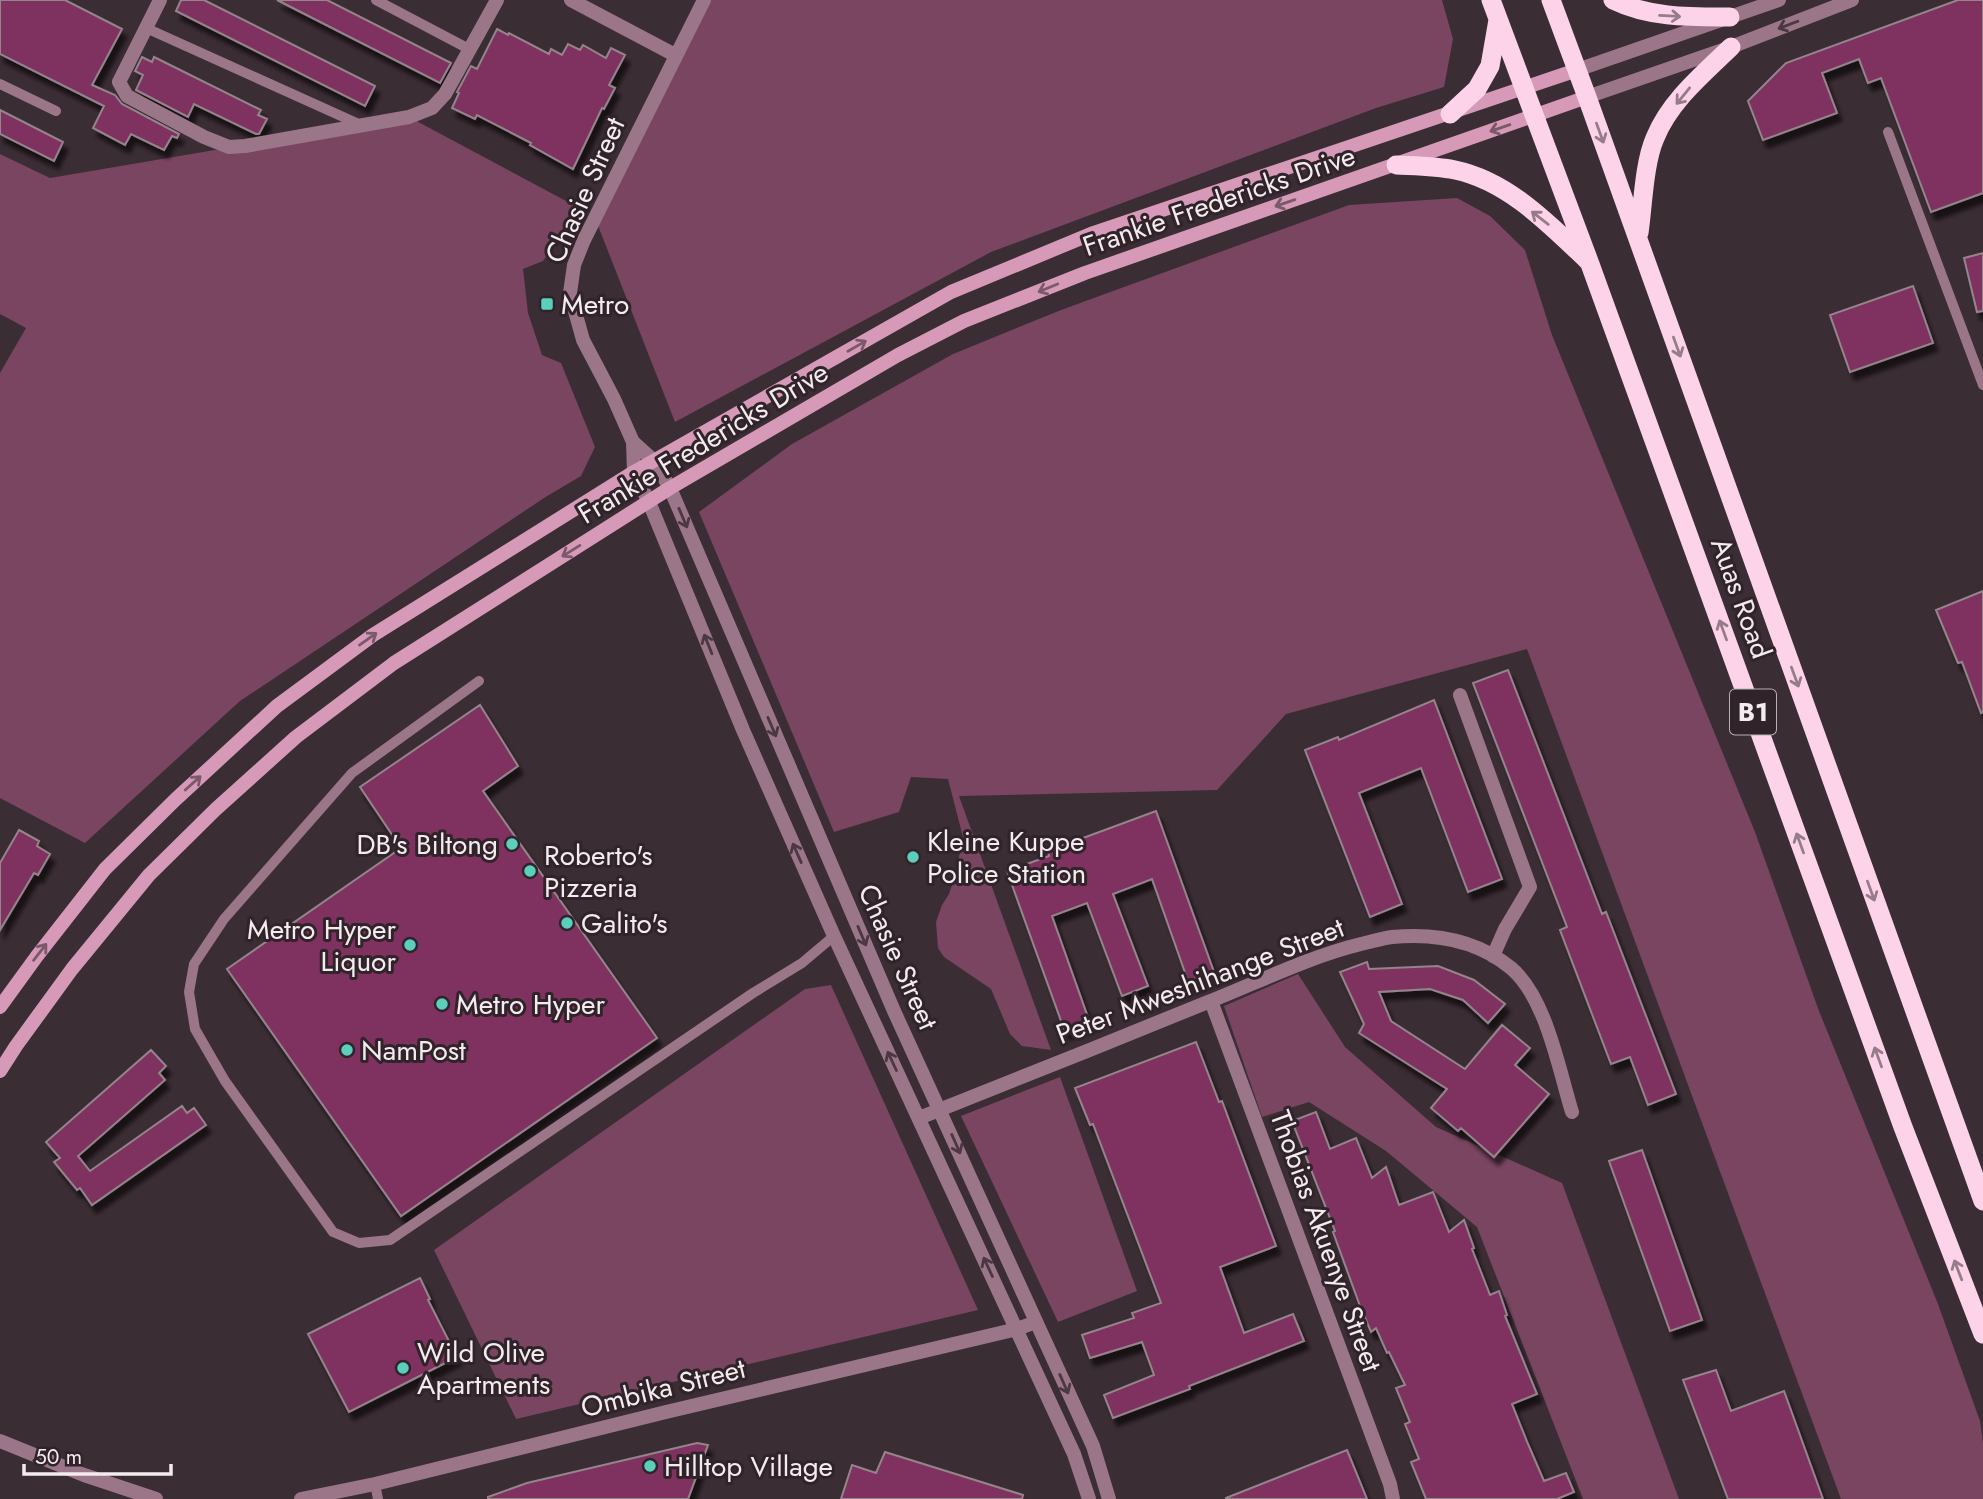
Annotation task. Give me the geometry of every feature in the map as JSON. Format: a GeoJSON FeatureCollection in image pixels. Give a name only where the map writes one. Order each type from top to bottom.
{"type":"FeatureCollection","features":[{"type":"Feature","properties":{"kind":"highway","name":"Auas Road"},"geometry":{"type":"LineString","coordinates":[[1491,0],[1590,264],[1903,1127],[1983,1334]]}},
{"type":"Feature","properties":{"kind":"highway","name":"Auas Road"},"geometry":{"type":"LineString","coordinates":[[1551,0],[1983,1201]]}},
{"type":"Feature","properties":{"kind":"highway"},"geometry":{"type":"LineString","coordinates":[[1613,0],[1632,9],[1658,15],[1730,17]]}},
{"type":"Feature","properties":{"kind":"highway"},"geometry":{"type":"LineString","coordinates":[[1450,114],[1477,89],[1490,66],[1498,20]]}},
{"type":"Feature","properties":{"kind":"highway"},"geometry":{"type":"LineString","coordinates":[[1638,239],[1649,160],[1655,138],[1669,113],[1688,90],[1731,47]]}},
{"type":"Feature","properties":{"kind":"highway"},"geometry":{"type":"LineString","coordinates":[[1396,165],[1454,170],[1491,182],[1511,194],[1554,229],[1590,264]]}},
{"type":"Feature","properties":{"kind":"main road","name":"Frankie Fredericks Drive"},"geometry":{"type":"LineString","coordinates":[[0,1007],[106,869],[176,799],[277,706],[373,635],[634,472],[951,292],[1091,234],[1577,70]]}},
{"type":"Feature","properties":{"kind":"main road","name":"Frankie Fredericks Drive"},"geometry":{"type":"LineString","coordinates":[[0,1071],[72,969],[149,875],[216,809],[296,737],[394,663],[670,488],[898,355],[964,321],[1086,273],[1587,97]]}},
{"type":"Feature","properties":{"kind":"street"},"geometry":{"type":"LineString","coordinates":[[160,0],[119,82],[127,96],[204,137],[229,147],[409,117],[432,108],[445,94],[498,0]]}},
{"type":"Feature","properties":{"kind":"street"},"geometry":{"type":"LineString","coordinates":[[571,0],[675,55]]}},
{"type":"Feature","properties":{"kind":"street","name":"Chasie Street"},"geometry":{"type":"LineString","coordinates":[[704,0],[584,240],[574,265],[570,293],[583,340],[633,442],[634,472],[649,502],[743,730],[834,936],[1074,1454],[1089,1499]]}},
{"type":"Feature","properties":{"kind":"street"},"geometry":{"type":"LineString","coordinates":[[1577,70],[1779,0]]}},
{"type":"Feature","properties":{"kind":"street"},"geometry":{"type":"LineString","coordinates":[[1587,97],[1731,47],[1852,0]]}},
{"type":"Feature","properties":{"kind":"street","name":"Chasie Street"},"geometry":{"type":"LineString","coordinates":[[633,442],[654,461],[670,488],[894,1011],[1093,1446],[1109,1499]]}},
{"type":"Feature","properties":{"kind":"street"},"geometry":{"type":"LineString","coordinates":[[1461,695],[1530,887],[1493,956]]}},
{"type":"Feature","properties":{"kind":"street","name":"Peter Mweshihange Street"},"geometry":{"type":"LineString","coordinates":[[919,1118],[1329,952],[1391,937],[1437,936],[1468,943],[1493,956],[1512,968],[1529,987],[1545,1021],[1572,1112]]}},
{"type":"Feature","properties":{"kind":"street","name":"Thobias Akuenye Street"},"geometry":{"type":"LineString","coordinates":[[1211,1001],[1390,1484],[1393,1499]]}},
{"type":"Feature","properties":{"kind":"street","name":"Ombika Street"},"geometry":{"type":"LineString","coordinates":[[301,1499],[375,1484],[679,1408],[1017,1329],[1036,1322]]}},
{"type":"Feature","properties":{"kind":"street"},"geometry":{"type":"LineString","coordinates":[[0,1441],[84,1475],[156,1499]]}},
{"type":"Feature","properties":{"kind":"lane"},"geometry":{"type":"LineString","coordinates":[[376,0],[469,49]]}},
{"type":"Feature","properties":{"kind":"lane"},"geometry":{"type":"LineString","coordinates":[[146,28],[361,125]]}},
{"type":"Feature","properties":{"kind":"lane"},"geometry":{"type":"LineString","coordinates":[[0,84],[56,111]]}},
{"type":"Feature","properties":{"kind":"lane"},"geometry":{"type":"LineString","coordinates":[[1888,132],[1983,385]]}},
{"type":"Feature","properties":{"kind":"lane"},"geometry":{"type":"LineString","coordinates":[[479,681],[352,773],[224,919],[194,964],[189,992],[195,1029],[225,1081],[333,1232],[359,1243],[390,1240],[802,962],[834,936]]}},
{"type":"Feature","properties":{"kind":"lane"},"geometry":{"type":"LineString","coordinates":[[375,1484],[378,1499]]}},
{"type":"Feature","properties":{"kind":"shaded area"},"geometry":{"type":"Polygon","coordinates":[[[706,0],[1442,0],[1453,39],[1444,87],[1376,108],[991,252],[675,422],[595,218],[706,0]]]}},
{"type":"Feature","properties":{"kind":"shaded area"},"geometry":{"type":"Polygon","coordinates":[[[409,117],[581,209],[543,261],[523,269],[528,313],[542,355],[561,363],[595,447],[581,476],[240,701],[85,843],[0,798],[0,373],[26,328],[0,314],[0,154],[50,178],[409,117]]]}},
{"type":"Feature","properties":{"kind":"shaded area"},"geometry":{"type":"Polygon","coordinates":[[[1457,198],[1490,216],[1525,250],[1552,335],[1755,832],[1819,1011],[1938,1304],[1980,1421],[1983,1443],[1983,1499],[1841,1499],[1527,649],[1286,714],[1217,790],[959,796],[1051,1050],[1022,1046],[1010,1034],[991,989],[944,957],[938,948],[936,922],[955,876],[963,837],[948,779],[911,777],[899,812],[834,832],[699,512],[792,444],[953,354],[1061,310],[1349,205],[1457,198]]]}},
{"type":"Feature","properties":{"kind":"shaded area"},"geometry":{"type":"Polygon","coordinates":[[[1298,974],[1345,1047],[1436,1127],[1562,1183],[1679,1499],[1583,1499],[1477,1227],[1386,1151],[1309,1102],[1262,1117],[1224,1006],[1298,974]]]}},
{"type":"Feature","properties":{"kind":"shaded area"},"geometry":{"type":"Polygon","coordinates":[[[831,985],[978,1310],[516,1419],[434,1250],[805,989],[831,985]]]}},
{"type":"Feature","properties":{"kind":"shaded area"},"geometry":{"type":"Polygon","coordinates":[[[1060,1077],[1137,1291],[1058,1322],[961,1116],[1060,1077]]]}},
{"type":"Feature","properties":{"kind":"building"},"geometry":{"type":"Polygon","coordinates":[[[0,0],[65,0],[122,29],[92,85],[115,95],[122,104],[179,134],[177,138],[172,136],[164,150],[131,134],[125,145],[93,128],[104,106],[0,54],[0,0]]]}},
{"type":"Feature","properties":{"kind":"building"},"geometry":{"type":"Polygon","coordinates":[[[181,0],[204,0],[375,86],[365,106],[176,11],[181,0]]]}},
{"type":"Feature","properties":{"kind":"building"},"geometry":{"type":"Polygon","coordinates":[[[277,0],[327,0],[451,63],[440,83],[277,0]]]}},
{"type":"Feature","properties":{"kind":"building"},"geometry":{"type":"Polygon","coordinates":[[[1958,0],[1983,0],[1983,193],[1931,212],[1881,78],[1868,83],[1859,59],[1822,73],[1837,113],[1763,140],[1748,101],[1786,63],[1958,0]]]}},
{"type":"Feature","properties":{"kind":"building"},"geometry":{"type":"Polygon","coordinates":[[[497,29],[549,54],[551,49],[562,55],[568,44],[580,50],[583,45],[606,58],[611,48],[625,55],[609,85],[615,88],[604,109],[602,108],[573,169],[477,115],[475,119],[452,108],[471,66],[477,69],[497,29]]]}},
{"type":"Feature","properties":{"kind":"building"},"geometry":{"type":"Polygon","coordinates":[[[142,57],[152,62],[154,57],[261,110],[258,115],[267,119],[259,134],[194,104],[188,117],[136,90],[143,75],[135,71],[142,57]]]}},
{"type":"Feature","properties":{"kind":"building"},"geometry":{"type":"Polygon","coordinates":[[[0,110],[63,142],[54,161],[0,134],[0,110]]]}},
{"type":"Feature","properties":{"kind":"building"},"geometry":{"type":"Polygon","coordinates":[[[1983,253],[1983,311],[1977,312],[1964,258],[1983,253]]]}},
{"type":"Feature","properties":{"kind":"building"},"geometry":{"type":"Polygon","coordinates":[[[1913,286],[1933,343],[1850,372],[1830,315],[1913,286]]]}},
{"type":"Feature","properties":{"kind":"building"},"geometry":{"type":"Polygon","coordinates":[[[1983,591],[1981,713],[1962,662],[1958,663],[1936,610],[1983,591]]]}},
{"type":"Feature","properties":{"kind":"building"},"geometry":{"type":"Polygon","coordinates":[[[1508,670],[1602,914],[1606,912],[1676,1094],[1648,1105],[1630,1057],[1611,1064],[1560,930],[1567,927],[1473,683],[1508,670]]]}},
{"type":"Feature","properties":{"kind":"building"},"geometry":{"type":"Polygon","coordinates":[[[1434,700],[1502,879],[1468,892],[1421,768],[1359,793],[1402,904],[1370,917],[1305,750],[1338,737],[1339,740],[1434,700]]]}},
{"type":"Feature","properties":{"kind":"building","name":"Metro Hyper"},"geometry":{"type":"Polygon","coordinates":[[[480,705],[518,766],[483,791],[657,1038],[401,1216],[227,969],[401,848],[360,787],[480,705]]]}},
{"type":"Feature","properties":{"kind":"building"},"geometry":{"type":"Polygon","coordinates":[[[1156,811],[1214,972],[1188,981],[1152,879],[1113,894],[1148,986],[1122,996],[1087,903],[1052,916],[1090,1023],[1065,1032],[1007,871],[1049,856],[1048,851],[1156,811]]]}},
{"type":"Feature","properties":{"kind":"building"},"geometry":{"type":"Polygon","coordinates":[[[19,830],[39,841],[37,846],[50,854],[38,875],[34,873],[0,930],[0,863],[19,830]]]}},
{"type":"Feature","properties":{"kind":"building"},"geometry":{"type":"Polygon","coordinates":[[[1367,962],[1369,969],[1438,966],[1474,980],[1505,1004],[1488,1023],[1463,1000],[1430,989],[1379,992],[1391,1021],[1465,1069],[1502,1025],[1530,1048],[1515,1065],[1549,1094],[1494,1157],[1461,1128],[1458,1131],[1431,1108],[1447,1089],[1359,1033],[1364,1024],[1340,972],[1367,962]]]}},
{"type":"Feature","properties":{"kind":"building"},"geometry":{"type":"Polygon","coordinates":[[[1196,1042],[1219,1102],[1222,1101],[1276,1246],[1220,1267],[1244,1333],[1293,1314],[1304,1341],[1113,1418],[1104,1395],[1154,1375],[1142,1342],[1090,1358],[1082,1335],[1134,1318],[1132,1313],[1161,1303],[1093,1124],[1090,1125],[1075,1088],[1196,1042]]]}},
{"type":"Feature","properties":{"kind":"building"},"geometry":{"type":"Polygon","coordinates":[[[151,1050],[166,1066],[159,1073],[165,1080],[78,1156],[90,1171],[182,1106],[187,1113],[194,1108],[206,1125],[92,1205],[80,1188],[77,1190],[54,1162],[60,1158],[46,1142],[151,1050]]]}},
{"type":"Feature","properties":{"kind":"building"},"geometry":{"type":"Polygon","coordinates":[[[1316,1112],[1330,1149],[1356,1138],[1372,1178],[1386,1167],[1399,1205],[1433,1192],[1449,1232],[1464,1220],[1490,1295],[1499,1291],[1507,1315],[1505,1316],[1537,1394],[1512,1404],[1528,1444],[1544,1481],[1566,1473],[1574,1492],[1557,1499],[1426,1499],[1411,1462],[1419,1459],[1405,1424],[1410,1422],[1396,1388],[1405,1385],[1376,1328],[1371,1332],[1292,1121],[1316,1112]]]}},
{"type":"Feature","properties":{"kind":"building"},"geometry":{"type":"Polygon","coordinates":[[[1642,1150],[1702,1320],[1670,1331],[1609,1161],[1642,1150]]]}},
{"type":"Feature","properties":{"kind":"building"},"geometry":{"type":"Polygon","coordinates":[[[420,1278],[457,1357],[349,1412],[308,1334],[420,1278]]]}},
{"type":"Feature","properties":{"kind":"building"},"geometry":{"type":"Polygon","coordinates":[[[1716,1370],[1731,1411],[1784,1391],[1823,1499],[1728,1499],[1683,1380],[1716,1370]]]}},
{"type":"Feature","properties":{"kind":"building","name":"Hilltop Village"},"geometry":{"type":"Polygon","coordinates":[[[697,1443],[708,1445],[688,1499],[488,1499],[527,1483],[697,1443]]]}},
{"type":"Feature","properties":{"kind":"building"},"geometry":{"type":"Polygon","coordinates":[[[1347,1450],[1367,1499],[1226,1499],[1226,1498],[1347,1450]]]}},
{"type":"Feature","properties":{"kind":"building"},"geometry":{"type":"Polygon","coordinates":[[[885,1452],[1023,1495],[1022,1499],[841,1499],[852,1465],[876,1473],[885,1452]]]}},
{"type":"Feature","properties":{"kind":"place","name":"Metro"},"geometry":{"type":"Point","coordinates":[547,304]}},
{"type":"Feature","properties":{"kind":"place","name":"DB's Biltong"},"geometry":{"type":"Point","coordinates":[512,844]}},
{"type":"Feature","properties":{"kind":"place","name":"Kleine Kuppe Police Station"},"geometry":{"type":"Point","coordinates":[913,857]}},
{"type":"Feature","properties":{"kind":"place","name":"Roberto's Pizzeria"},"geometry":{"type":"Point","coordinates":[530,871]}},
{"type":"Feature","properties":{"kind":"place","name":"Galito's"},"geometry":{"type":"Point","coordinates":[567,923]}},
{"type":"Feature","properties":{"kind":"place","name":"Metro Hyper Liquor"},"geometry":{"type":"Point","coordinates":[410,945]}},
{"type":"Feature","properties":{"kind":"place","name":"Metro Hyper"},"geometry":{"type":"Point","coordinates":[442,1004]}},
{"type":"Feature","properties":{"kind":"place","name":"NamPost"},"geometry":{"type":"Point","coordinates":[347,1050]}},
{"type":"Feature","properties":{"kind":"place","name":"Wild Olive Apartments"},"geometry":{"type":"Point","coordinates":[403,1368]}},
{"type":"Feature","properties":{"kind":"place","name":"Hilltop Village"},"geometry":{"type":"Point","coordinates":[650,1466]}}]}
